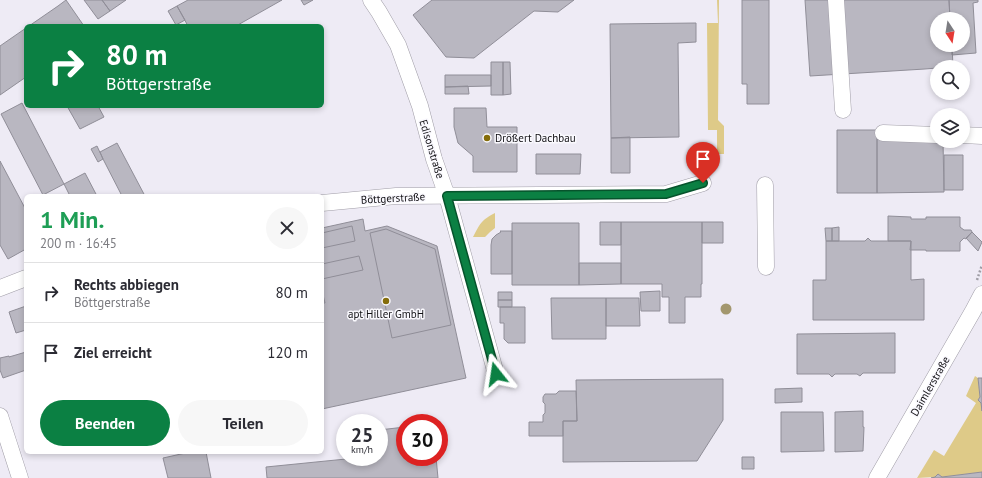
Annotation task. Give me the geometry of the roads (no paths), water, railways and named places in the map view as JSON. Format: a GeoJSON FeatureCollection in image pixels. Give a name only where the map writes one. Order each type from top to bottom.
{"type":"FeatureCollection","features":[{"type":"Feature","properties":{"kind":"street","name":"Edisonstraße"},"geometry":{"type":"LineString","coordinates":[[371,0],[398,46],[420,106],[434,159],[447,196],[496,374]]}},
{"type":"Feature","properties":{"kind":"street"},"geometry":{"type":"LineString","coordinates":[[836,0],[843,110]]}},
{"type":"Feature","properties":{"kind":"street"},"geometry":{"type":"LineString","coordinates":[[883,133],[930,135]]}},
{"type":"Feature","properties":{"kind":"street"},"geometry":{"type":"LineString","coordinates":[[970,135],[982,136]]}},
{"type":"Feature","properties":{"kind":"street","name":"Böttgerstraße"},"geometry":{"type":"LineString","coordinates":[[324,203],[396,196],[666,194],[703,183]]}},
{"type":"Feature","properties":{"kind":"street"},"geometry":{"type":"LineString","coordinates":[[766,185],[766,267]]}},
{"type":"Feature","properties":{"kind":"street"},"geometry":{"type":"LineString","coordinates":[[0,288],[24,279]]}},
{"type":"Feature","properties":{"kind":"street","name":"Daimlerstraße"},"geometry":{"type":"LineString","coordinates":[[877,478],[982,294]]}},
{"type":"Feature","properties":{"kind":"street"},"geometry":{"type":"LineString","coordinates":[[0,416],[20,478]]}},
{"type":"Feature","properties":{"kind":"place","name":"Drößert Dachbau"},"geometry":{"type":"Point","coordinates":[487,138]}},
{"type":"Feature","properties":{"kind":"place","name":"apt Hiller GmbH"},"geometry":{"type":"Point","coordinates":[386,301]}}]}
